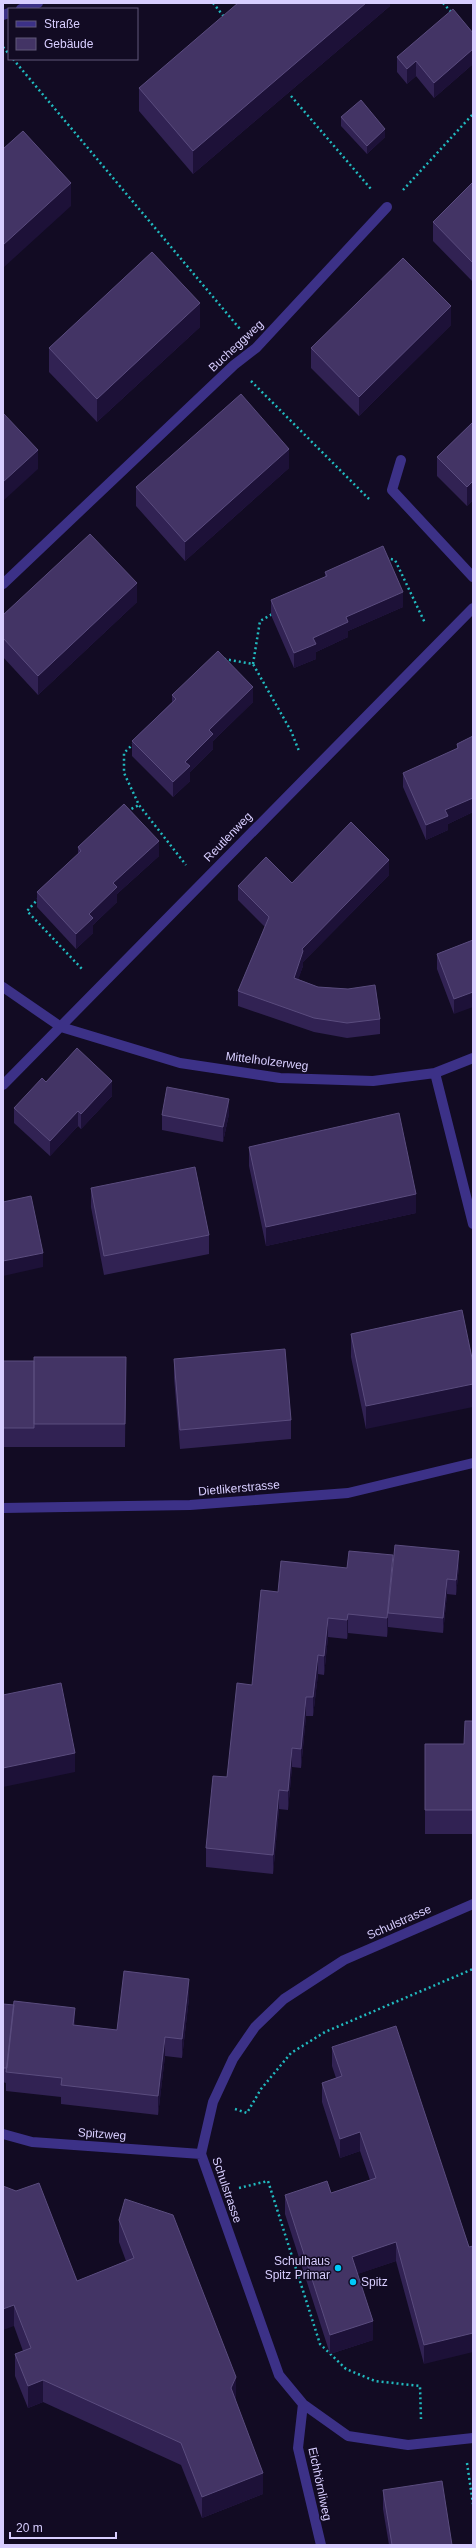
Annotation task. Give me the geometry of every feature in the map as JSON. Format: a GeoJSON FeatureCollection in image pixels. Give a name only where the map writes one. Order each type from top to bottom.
{"type":"FeatureCollection","features":[{"type":"Feature","properties":{"kind":"street"},"geometry":{"type":"LineString","coordinates":[[24,8],[38,3]]}},
{"type":"Feature","properties":{"kind":"street","name":"Bucheggweg"},"geometry":{"type":"LineString","coordinates":[[3,584],[234,365],[256,348],[387,207]]}},
{"type":"Feature","properties":{"kind":"street"},"geometry":{"type":"LineString","coordinates":[[401,460],[392,490],[473,577]]}},
{"type":"Feature","properties":{"kind":"street","name":"Reutlenweg"},"geometry":{"type":"LineString","coordinates":[[3,1085],[473,608]]}},
{"type":"Feature","properties":{"kind":"street","name":"Mittelholzerweg"},"geometry":{"type":"LineString","coordinates":[[3,987],[61,1027],[180,1062],[280,1078],[373,1082],[435,1073],[473,1058]]}},
{"type":"Feature","properties":{"kind":"street"},"geometry":{"type":"LineString","coordinates":[[435,1073],[473,1224]]}},
{"type":"Feature","properties":{"kind":"street","name":"Dietlikerstrasse"},"geometry":{"type":"LineString","coordinates":[[3,1508],[190,1505],[348,1493],[473,1463]]}},
{"type":"Feature","properties":{"kind":"street","name":"Schulstrasse"},"geometry":{"type":"LineString","coordinates":[[468,2438],[408,2445],[348,2436],[303,2404],[279,2375],[214,2195],[201,2154],[213,2102],[233,2059],[255,2027],[284,1999],[344,1960],[473,1904]]}},
{"type":"Feature","properties":{"kind":"street","name":"Spitzweg"},"geometry":{"type":"LineString","coordinates":[[3,2134],[32,2142],[201,2154]]}},
{"type":"Feature","properties":{"kind":"street","name":"Eichhörnliweg"},"geometry":{"type":"LineString","coordinates":[[303,2404],[298,2448],[321,2545]]}},
{"type":"Feature","properties":{"kind":"path"},"geometry":{"type":"LineString","coordinates":[[213,3],[227,20]]}},
{"type":"Feature","properties":{"kind":"path"},"geometry":{"type":"LineString","coordinates":[[444,3],[453,15]]}},
{"type":"Feature","properties":{"kind":"path"},"geometry":{"type":"LineString","coordinates":[[14,60],[256,348]]}},
{"type":"Feature","properties":{"kind":"path"},"geometry":{"type":"LineString","coordinates":[[291,96],[387,207],[473,114]]}},
{"type":"Feature","properties":{"kind":"path"},"geometry":{"type":"LineString","coordinates":[[234,365],[373,503]]}},
{"type":"Feature","properties":{"kind":"path"},"geometry":{"type":"LineString","coordinates":[[384,557],[395,560],[435,646]]}},
{"type":"Feature","properties":{"kind":"path"},"geometry":{"type":"LineString","coordinates":[[281,610],[260,621],[253,664],[291,731],[308,774]]}},
{"type":"Feature","properties":{"kind":"path"},"geometry":{"type":"LineString","coordinates":[[216,658],[253,664]]}},
{"type":"Feature","properties":{"kind":"path"},"geometry":{"type":"LineString","coordinates":[[135,742],[124,753],[124,773],[139,805],[201,884]]}},
{"type":"Feature","properties":{"kind":"path"},"geometry":{"type":"LineString","coordinates":[[121,815],[139,805]]}},
{"type":"Feature","properties":{"kind":"path"},"geometry":{"type":"LineString","coordinates":[[42,894],[27,911],[100,987]]}},
{"type":"Feature","properties":{"kind":"path"},"geometry":{"type":"LineString","coordinates":[[213,2102],[247,2113],[261,2089],[291,2053],[325,2032],[473,1969]]}},
{"type":"Feature","properties":{"kind":"path"},"geometry":{"type":"LineString","coordinates":[[214,2195],[268,2181],[320,2344],[346,2369],[353,2372],[375,2381],[420,2386],[422,2443]]}},
{"type":"Feature","properties":{"kind":"path"},"geometry":{"type":"LineString","coordinates":[[468,2438],[473,2504]]}},
{"type":"Feature","properties":{"kind":"building"},"geometry":{"type":"Polygon","coordinates":[[[238,3],[366,3],[193,151],[139,88],[238,3]]]}},
{"type":"Feature","properties":{"kind":"building"},"geometry":{"type":"Polygon","coordinates":[[[453,9],[473,33],[473,49],[434,83],[416,61],[407,69],[397,57],[453,9]]]}},
{"type":"Feature","properties":{"kind":"building"},"geometry":{"type":"Polygon","coordinates":[[[361,100],[385,129],[367,146],[341,117],[361,100]]]}},
{"type":"Feature","properties":{"kind":"building"},"geometry":{"type":"Polygon","coordinates":[[[23,131],[71,183],[3,245],[3,149],[23,131]]]}},
{"type":"Feature","properties":{"kind":"building"},"geometry":{"type":"Polygon","coordinates":[[[473,182],[473,263],[433,222],[473,182]]]}},
{"type":"Feature","properties":{"kind":"building"},"geometry":{"type":"Polygon","coordinates":[[[152,252],[200,303],[97,399],[49,348],[152,252]]]}},
{"type":"Feature","properties":{"kind":"building"},"geometry":{"type":"Polygon","coordinates":[[[403,258],[451,306],[359,397],[311,348],[403,258]]]}},
{"type":"Feature","properties":{"kind":"building"},"geometry":{"type":"Polygon","coordinates":[[[241,394],[289,449],[185,542],[136,487],[241,394]]]}},
{"type":"Feature","properties":{"kind":"building"},"geometry":{"type":"Polygon","coordinates":[[[3,413],[38,450],[3,482],[3,413]]]}},
{"type":"Feature","properties":{"kind":"building"},"geometry":{"type":"Polygon","coordinates":[[[473,422],[473,481],[467,487],[437,457],[473,422]]]}},
{"type":"Feature","properties":{"kind":"building"},"geometry":{"type":"Polygon","coordinates":[[[90,534],[137,583],[38,676],[3,638],[3,615],[90,534]]]}},
{"type":"Feature","properties":{"kind":"building"},"geometry":{"type":"Polygon","coordinates":[[[383,546],[403,592],[346,617],[348,622],[313,638],[316,644],[294,653],[271,600],[327,576],[325,572],[383,546]]]}},
{"type":"Feature","properties":{"kind":"building"},"geometry":{"type":"Polygon","coordinates":[[[218,651],[253,687],[209,730],[213,734],[185,762],[190,766],[173,782],[132,741],[176,699],[172,695],[218,651]]]}},
{"type":"Feature","properties":{"kind":"building"},"geometry":{"type":"Polygon","coordinates":[[[473,736],[473,798],[445,810],[448,816],[426,825],[403,773],[458,748],[457,744],[473,736]]]}},
{"type":"Feature","properties":{"kind":"building"},"geometry":{"type":"Polygon","coordinates":[[[124,804],[159,841],[113,883],[117,887],[89,914],[93,918],[76,934],[37,892],[81,851],[78,847],[124,804]]]}},
{"type":"Feature","properties":{"kind":"building"},"geometry":{"type":"Polygon","coordinates":[[[351,822],[389,860],[302,949],[303,951],[294,978],[318,987],[348,989],[375,985],[380,1019],[347,1023],[314,1018],[238,991],[269,917],[238,886],[266,857],[292,883],[351,822]]]}},
{"type":"Feature","properties":{"kind":"building"},"geometry":{"type":"Polygon","coordinates":[[[473,940],[473,992],[454,999],[437,954],[473,940]]]}},
{"type":"Feature","properties":{"kind":"building"},"geometry":{"type":"Polygon","coordinates":[[[77,1048],[112,1081],[81,1114],[78,1111],[50,1141],[14,1108],[42,1078],[46,1082],[77,1048]]]}},
{"type":"Feature","properties":{"kind":"building"},"geometry":{"type":"Polygon","coordinates":[[[167,1087],[229,1099],[223,1127],[162,1115],[167,1087]]]}},
{"type":"Feature","properties":{"kind":"building"},"geometry":{"type":"Polygon","coordinates":[[[399,1113],[416,1194],[266,1227],[249,1147],[399,1113]]]}},
{"type":"Feature","properties":{"kind":"building"},"geometry":{"type":"Polygon","coordinates":[[[195,1167],[209,1235],[104,1256],[91,1188],[195,1167]]]}},
{"type":"Feature","properties":{"kind":"building"},"geometry":{"type":"Polygon","coordinates":[[[31,1196],[43,1253],[3,1261],[3,1202],[31,1196]]]}},
{"type":"Feature","properties":{"kind":"building"},"geometry":{"type":"Polygon","coordinates":[[[462,1310],[473,1363],[473,1384],[366,1406],[351,1334],[462,1310]]]}},
{"type":"Feature","properties":{"kind":"building"},"geometry":{"type":"Polygon","coordinates":[[[285,1349],[291,1420],[180,1430],[174,1359],[285,1349]]]}},
{"type":"Feature","properties":{"kind":"building"},"geometry":{"type":"Polygon","coordinates":[[[34,1357],[126,1357],[125,1424],[34,1424],[34,1357]]]}},
{"type":"Feature","properties":{"kind":"building"},"geometry":{"type":"Polygon","coordinates":[[[3,1361],[34,1361],[34,1428],[3,1428],[3,1361]]]}},
{"type":"Feature","properties":{"kind":"building"},"geometry":{"type":"Polygon","coordinates":[[[395,1545],[459,1551],[456,1580],[447,1579],[443,1618],[388,1613],[395,1545]]]}},
{"type":"Feature","properties":{"kind":"building"},"geometry":{"type":"Polygon","coordinates":[[[349,1551],[393,1555],[387,1618],[348,1614],[347,1620],[328,1618],[324,1656],[318,1655],[313,1697],[306,1697],[301,1749],[292,1748],[288,1791],[279,1790],[273,1855],[206,1848],[213,1776],[227,1777],[237,1683],[252,1685],[261,1590],[278,1592],[281,1561],[347,1568],[349,1551]]]}},
{"type":"Feature","properties":{"kind":"building"},"geometry":{"type":"Polygon","coordinates":[[[61,1683],[75,1753],[3,1768],[3,1695],[61,1683]]]}},
{"type":"Feature","properties":{"kind":"building"},"geometry":{"type":"Polygon","coordinates":[[[465,1721],[473,1721],[473,1810],[425,1810],[425,1744],[464,1744],[465,1721]]]}},
{"type":"Feature","properties":{"kind":"building"},"geometry":{"type":"Polygon","coordinates":[[[124,1971],[189,1979],[182,2039],[165,2037],[158,2096],[61,2085],[62,2078],[6,2072],[14,2001],[75,2008],[73,2025],[117,2030],[124,1971]]]}},
{"type":"Feature","properties":{"kind":"building"},"geometry":{"type":"Polygon","coordinates":[[[3,2004],[14,2005],[7,2068],[3,2068],[3,2004]]]}},
{"type":"Feature","properties":{"kind":"building"},"geometry":{"type":"Polygon","coordinates":[[[396,2026],[469,2247],[473,2246],[473,2333],[424,2345],[396,2242],[352,2257],[373,2321],[330,2335],[285,2195],[327,2181],[331,2193],[376,2178],[360,2132],[340,2139],[322,2083],[342,2076],[332,2047],[396,2026]]]}},
{"type":"Feature","properties":{"kind":"building"},"geometry":{"type":"Polygon","coordinates":[[[39,2183],[77,2281],[134,2258],[119,2220],[125,2199],[173,2215],[236,2377],[231,2388],[263,2473],[202,2497],[181,2443],[43,2380],[28,2386],[15,2354],[31,2348],[14,2305],[3,2309],[3,2186],[16,2191],[39,2183]]]}},
{"type":"Feature","properties":{"kind":"building"},"geometry":{"type":"Polygon","coordinates":[[[442,2481],[452,2545],[392,2545],[383,2490],[442,2481]]]}},
{"type":"Feature","properties":{"kind":"place","name":"Schulhaus Spitz Primar"},"geometry":{"type":"Point","coordinates":[338,2268]}},
{"type":"Feature","properties":{"kind":"place","name":"Spitz"},"geometry":{"type":"Point","coordinates":[353,2282]}}]}
